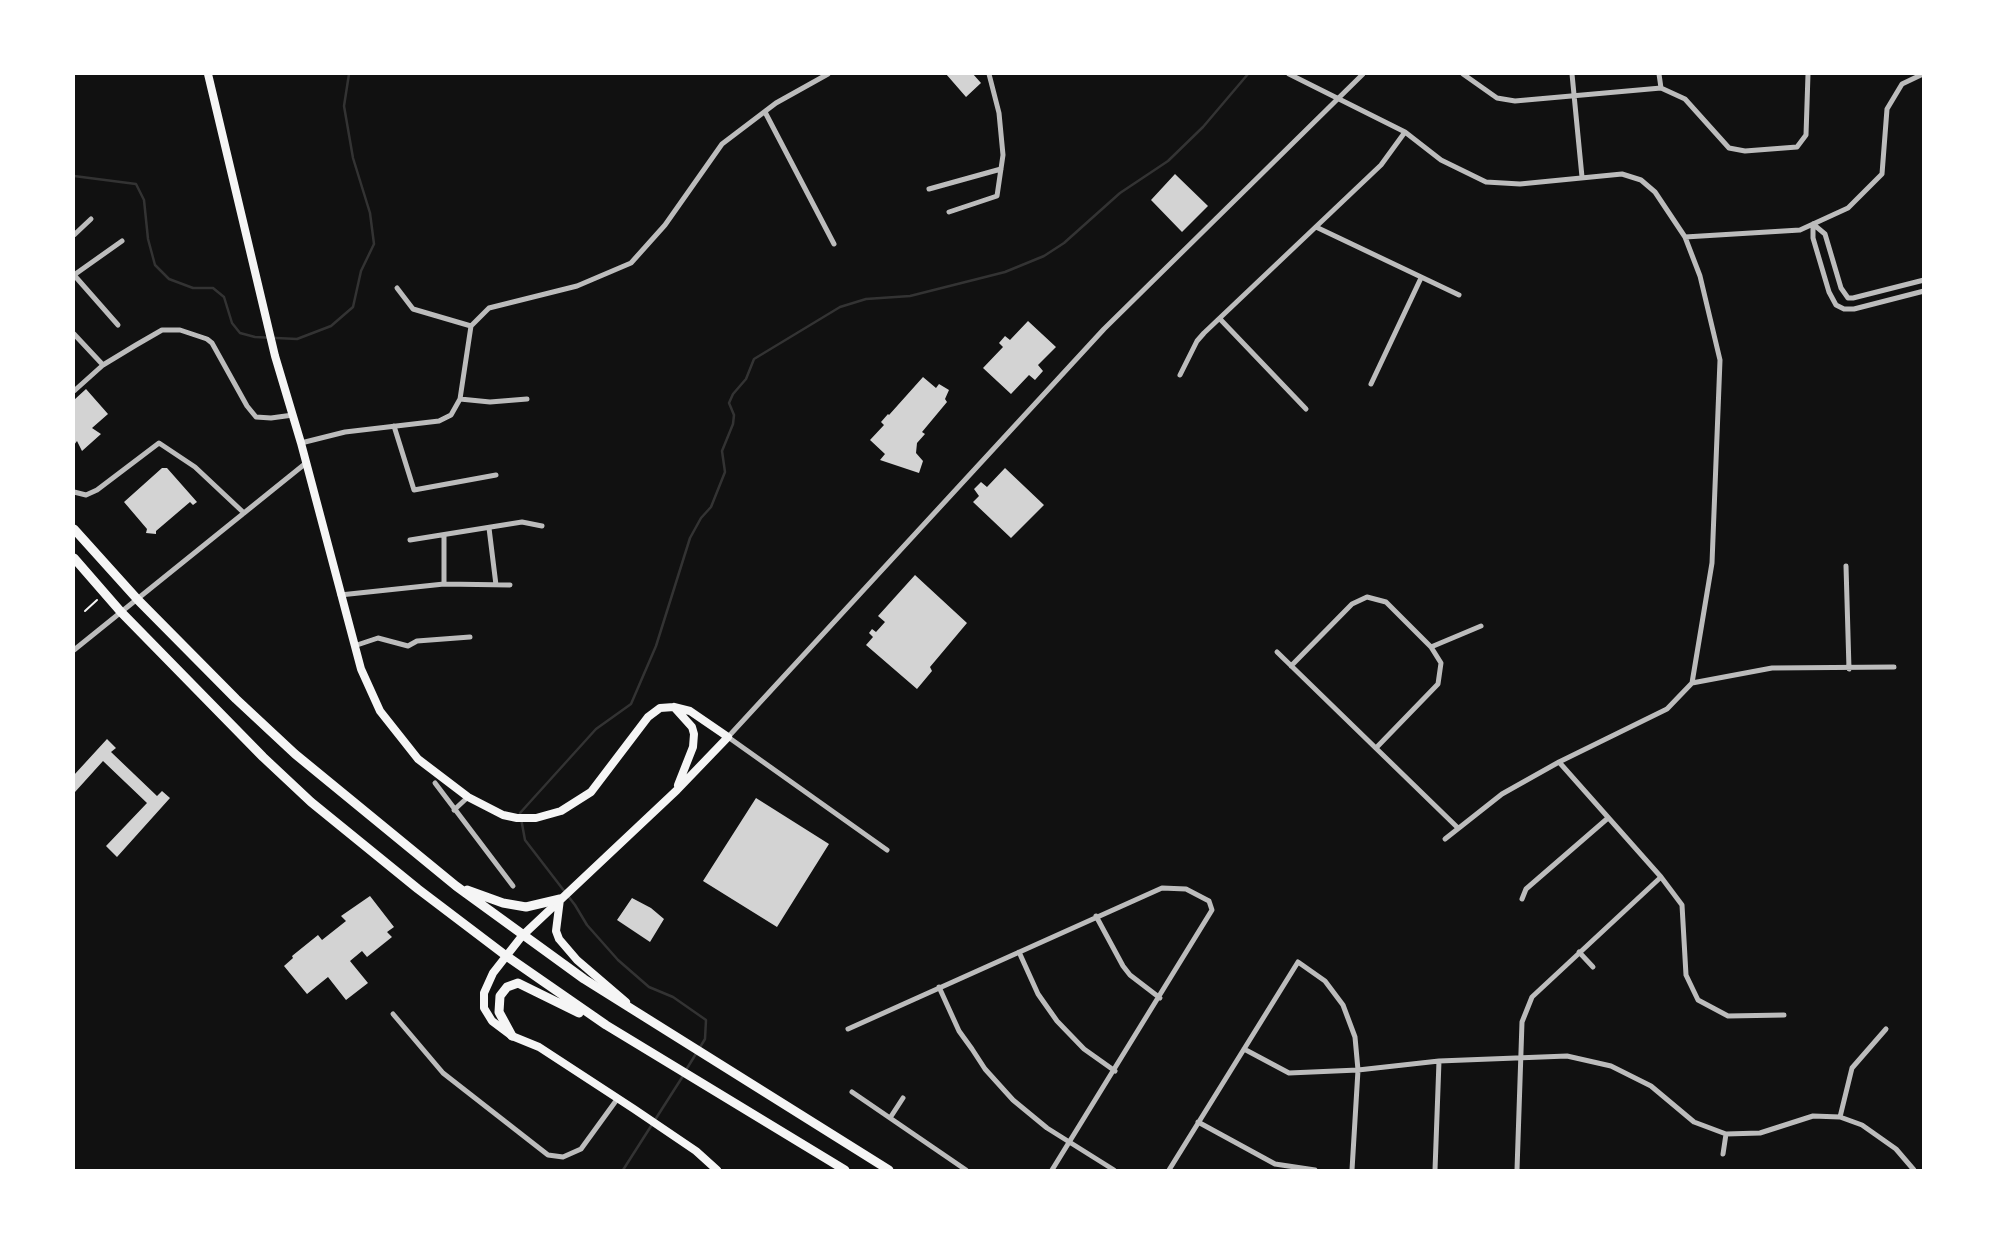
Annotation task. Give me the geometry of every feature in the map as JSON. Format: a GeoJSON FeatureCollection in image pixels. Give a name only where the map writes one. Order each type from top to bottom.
{"type":"FeatureCollection","features":[{"type":"Feature","properties":{"kind":"highway"},"geometry":{"type":"LineString","coordinates":[[74,529],[138,600],[236,699],[295,754],[456,886],[584,979],[889,1171]]}},
{"type":"Feature","properties":{"kind":"highway"},"geometry":{"type":"LineString","coordinates":[[74,558],[121,612],[212,706],[311,802],[505,956],[606,1026]]}},
{"type":"Feature","properties":{"kind":"highway"},"geometry":{"type":"LineString","coordinates":[[456,886],[503,903],[526,907],[561,899]]}},
{"type":"Feature","properties":{"kind":"highway"},"geometry":{"type":"LineString","coordinates":[[512,1035],[499,1012],[500,996],[507,986],[518,983],[606,1026],[845,1171]]}},
{"type":"Feature","properties":{"kind":"main road"},"geometry":{"type":"LineString","coordinates":[[208,74],[275,356],[301,443],[360,669],[380,711],[418,759],[468,797],[503,815],[536,818],[561,811],[591,792],[648,717],[660,708],[674,707],[690,711],[728,737],[677,790],[522,936],[493,973],[484,993],[484,1008],[492,1021],[512,1035],[540,1047],[618,1098],[696,1151],[717,1171]]}},
{"type":"Feature","properties":{"kind":"main road"},"geometry":{"type":"LineString","coordinates":[[674,707],[692,727],[694,734],[693,747],[677,790]]}},
{"type":"Feature","properties":{"kind":"main road"},"geometry":{"type":"LineString","coordinates":[[561,899],[556,931],[559,939],[588,971],[640,1013]]}},
{"type":"Feature","properties":{"kind":"street"},"geometry":{"type":"LineString","coordinates":[[301,443],[345,432],[439,421],[451,415],[460,399],[471,326],[489,308],[577,286],[631,263],[665,225],[722,144],[765,112],[828,74]]}},
{"type":"Feature","properties":{"kind":"street"},"geometry":{"type":"LineString","coordinates":[[949,212],[997,196],[1003,155],[999,113],[989,74]]}},
{"type":"Feature","properties":{"kind":"street"},"geometry":{"type":"LineString","coordinates":[[1289,74],[1405,132],[1441,160],[1486,182],[1520,184],[1622,174],[1640,180],[1655,192],[1685,237],[1700,276],[1720,360],[1712,563],[1692,683],[1667,709],[1559,762],[1502,794],[1445,839]]}},
{"type":"Feature","properties":{"kind":"street"},"geometry":{"type":"LineString","coordinates":[[887,850],[728,737],[1104,328],[1363,74]]}},
{"type":"Feature","properties":{"kind":"street"},"geometry":{"type":"LineString","coordinates":[[1463,74],[1497,98],[1515,101],[1661,88],[1685,99],[1729,148],[1745,151],[1797,147],[1806,135],[1808,74]]}},
{"type":"Feature","properties":{"kind":"street"},"geometry":{"type":"LineString","coordinates":[[1572,74],[1582,177]]}},
{"type":"Feature","properties":{"kind":"street"},"geometry":{"type":"LineString","coordinates":[[1660,74],[1661,88]]}},
{"type":"Feature","properties":{"kind":"street"},"geometry":{"type":"LineString","coordinates":[[1685,237],[1800,230],[1848,208],[1882,174],[1887,108],[1902,84],[1923,74]]}},
{"type":"Feature","properties":{"kind":"street"},"geometry":{"type":"LineString","coordinates":[[765,112],[834,244]]}},
{"type":"Feature","properties":{"kind":"street"},"geometry":{"type":"LineString","coordinates":[[1180,374],[1197,341],[1381,165],[1405,132]]}},
{"type":"Feature","properties":{"kind":"street"},"geometry":{"type":"LineString","coordinates":[[929,189],[1001,169]]}},
{"type":"Feature","properties":{"kind":"street"},"geometry":{"type":"LineString","coordinates":[[74,235],[90,219]]}},
{"type":"Feature","properties":{"kind":"street"},"geometry":{"type":"LineString","coordinates":[[1813,224],[1825,234],[1844,293],[1853,298],[1923,279]]}},
{"type":"Feature","properties":{"kind":"street"},"geometry":{"type":"LineString","coordinates":[[1813,224],[1813,238],[1829,292],[1836,305],[1854,310],[1923,290]]}},
{"type":"Feature","properties":{"kind":"street"},"geometry":{"type":"LineString","coordinates":[[1316,227],[1459,296]]}},
{"type":"Feature","properties":{"kind":"street"},"geometry":{"type":"LineString","coordinates":[[118,325],[74,275],[122,240]]}},
{"type":"Feature","properties":{"kind":"street"},"geometry":{"type":"LineString","coordinates":[[1371,384],[1421,278]]}},
{"type":"Feature","properties":{"kind":"street"},"geometry":{"type":"LineString","coordinates":[[397,288],[413,309],[471,326]]}},
{"type":"Feature","properties":{"kind":"street"},"geometry":{"type":"LineString","coordinates":[[1836,305],[1844,293]]}},
{"type":"Feature","properties":{"kind":"street"},"geometry":{"type":"LineString","coordinates":[[1220,319],[1306,409]]}},
{"type":"Feature","properties":{"kind":"street"},"geometry":{"type":"LineString","coordinates":[[74,391],[103,365],[162,330],[180,330],[212,343],[247,406],[257,417],[293,415]]}},
{"type":"Feature","properties":{"kind":"street"},"geometry":{"type":"LineString","coordinates":[[74,334],[103,365]]}},
{"type":"Feature","properties":{"kind":"street"},"geometry":{"type":"LineString","coordinates":[[460,399],[527,399]]}},
{"type":"Feature","properties":{"kind":"street"},"geometry":{"type":"LineString","coordinates":[[394,426],[414,489],[496,475]]}},
{"type":"Feature","properties":{"kind":"street"},"geometry":{"type":"LineString","coordinates":[[74,492],[86,495],[97,490],[159,443],[195,467],[244,513]]}},
{"type":"Feature","properties":{"kind":"street"},"geometry":{"type":"LineString","coordinates":[[74,650],[306,463]]}},
{"type":"Feature","properties":{"kind":"street"},"geometry":{"type":"LineString","coordinates":[[410,540],[522,522],[542,526]]}},
{"type":"Feature","properties":{"kind":"street"},"geometry":{"type":"LineString","coordinates":[[489,528],[496,585]]}},
{"type":"Feature","properties":{"kind":"street"},"geometry":{"type":"LineString","coordinates":[[444,535],[444,584]]}},
{"type":"Feature","properties":{"kind":"street"},"geometry":{"type":"LineString","coordinates":[[1846,566],[1849,669]]}},
{"type":"Feature","properties":{"kind":"street"},"geometry":{"type":"LineString","coordinates":[[340,595],[444,584],[510,585]]}},
{"type":"Feature","properties":{"kind":"street"},"geometry":{"type":"LineString","coordinates":[[1291,666],[1352,604],[1367,597],[1387,602],[1432,647],[1441,663],[1438,684],[1376,748]]}},
{"type":"Feature","properties":{"kind":"street"},"geometry":{"type":"LineString","coordinates":[[1432,647],[1481,626]]}},
{"type":"Feature","properties":{"kind":"street"},"geometry":{"type":"LineString","coordinates":[[354,646],[378,639],[408,646],[417,641],[470,637]]}},
{"type":"Feature","properties":{"kind":"street"},"geometry":{"type":"LineString","coordinates":[[1278,652],[1458,828]]}},
{"type":"Feature","properties":{"kind":"street"},"geometry":{"type":"LineString","coordinates":[[1692,683],[1772,668],[1894,667]]}},
{"type":"Feature","properties":{"kind":"street"},"geometry":{"type":"LineString","coordinates":[[1559,762],[1661,877],[1682,905],[1686,975],[1698,1000],[1728,1016],[1784,1015]]}},
{"type":"Feature","properties":{"kind":"street"},"geometry":{"type":"LineString","coordinates":[[435,783],[513,886]]}},
{"type":"Feature","properties":{"kind":"street"},"geometry":{"type":"LineString","coordinates":[[454,810],[468,797]]}},
{"type":"Feature","properties":{"kind":"street"},"geometry":{"type":"LineString","coordinates":[[1522,899],[1526,890],[1608,818]]}},
{"type":"Feature","properties":{"kind":"street"},"geometry":{"type":"LineString","coordinates":[[1517,1171],[1522,1022],[1532,997],[1661,877]]}},
{"type":"Feature","properties":{"kind":"street"},"geometry":{"type":"LineString","coordinates":[[848,1029],[1163,888],[1186,889],[1209,901],[1212,910],[1052,1171]]}},
{"type":"Feature","properties":{"kind":"street"},"geometry":{"type":"LineString","coordinates":[[1096,916],[1123,967],[1160,998]]}},
{"type":"Feature","properties":{"kind":"street"},"geometry":{"type":"LineString","coordinates":[[1579,951],[1593,967]]}},
{"type":"Feature","properties":{"kind":"street"},"geometry":{"type":"LineString","coordinates":[[1019,952],[1038,994],[1057,1021],[1084,1049],[1115,1071]]}},
{"type":"Feature","properties":{"kind":"street"},"geometry":{"type":"LineString","coordinates":[[1169,1171],[1298,962],[1325,981],[1343,1005],[1355,1037],[1357,1070],[1352,1171]]}},
{"type":"Feature","properties":{"kind":"street"},"geometry":{"type":"LineString","coordinates":[[939,987],[960,1031],[985,1069],[1030,1116],[1114,1171]]}},
{"type":"Feature","properties":{"kind":"street"},"geometry":{"type":"LineString","coordinates":[[393,1014],[443,1073],[548,1154],[564,1157],[581,1149],[618,1098]]}},
{"type":"Feature","properties":{"kind":"street"},"geometry":{"type":"LineString","coordinates":[[1840,1117],[1852,1068],[1886,1029]]}},
{"type":"Feature","properties":{"kind":"street"},"geometry":{"type":"LineString","coordinates":[[1244,1049],[1289,1073],[1520,1056],[1567,1056],[1611,1066],[1651,1086],[1694,1122],[1726,1133],[1760,1133],[1812,1116],[1840,1117],[1862,1125],[1896,1149],[1914,1171]]}},
{"type":"Feature","properties":{"kind":"street"},"geometry":{"type":"LineString","coordinates":[[1435,1171],[1439,1061]]}},
{"type":"Feature","properties":{"kind":"street"},"geometry":{"type":"LineString","coordinates":[[852,1092],[966,1171]]}},
{"type":"Feature","properties":{"kind":"street"},"geometry":{"type":"LineString","coordinates":[[890,1118],[903,1098]]}},
{"type":"Feature","properties":{"kind":"street"},"geometry":{"type":"LineString","coordinates":[[1198,1122],[1275,1164],[1315,1171]]}},
{"type":"Feature","properties":{"kind":"street"},"geometry":{"type":"LineString","coordinates":[[1723,1154],[1726,1133]]}},
{"type":"Feature","properties":{"kind":"building"},"geometry":{"type":"Polygon","coordinates":[[[946,74],[973,74],[981,83],[966,97],[946,74]]]}},
{"type":"Feature","properties":{"kind":"building"},"geometry":{"type":"Polygon","coordinates":[[[1175,174],[1208,206],[1182,232],[1151,200],[1175,174]]]}},
{"type":"Feature","properties":{"kind":"building"},"geometry":{"type":"Polygon","coordinates":[[[1028,321],[1056,347],[1038,365],[1043,371],[1035,380],[1029,375],[1011,394],[983,368],[1003,347],[999,343],[1005,336],[1010,340],[1028,321]]]}},
{"type":"Feature","properties":{"kind":"building"},"geometry":{"type":"Polygon","coordinates":[[[923,377],[936,388],[939,384],[949,390],[945,399],[947,402],[922,432],[925,434],[917,443],[916,453],[923,461],[919,473],[880,460],[885,454],[870,440],[884,425],[881,422],[923,377]]]}},
{"type":"Feature","properties":{"kind":"building"},"geometry":{"type":"Polygon","coordinates":[[[86,389],[108,414],[92,428],[101,434],[82,451],[77,441],[74,445],[74,400],[86,389]]]}},
{"type":"Feature","properties":{"kind":"building"},"geometry":{"type":"Polygon","coordinates":[[[162,468],[167,468],[197,502],[193,505],[190,502],[156,531],[156,534],[146,533],[147,529],[124,502],[162,468]]]}},
{"type":"Feature","properties":{"kind":"building"},"geometry":{"type":"Polygon","coordinates":[[[1005,468],[1044,505],[1011,538],[973,502],[979,496],[974,489],[981,482],[987,487],[1005,468]]]}},
{"type":"Feature","properties":{"kind":"building"},"geometry":{"type":"Polygon","coordinates":[[[915,575],[967,623],[930,667],[932,671],[917,689],[866,645],[873,637],[869,633],[872,629],[876,632],[885,622],[878,616],[915,575]]]}},
{"type":"Feature","properties":{"kind":"building"},"geometry":{"type":"Polygon","coordinates":[[[107,739],[116,748],[111,752],[157,796],[162,791],[170,798],[117,857],[106,846],[147,803],[103,761],[75,792],[74,790],[74,775],[107,739]]]}},
{"type":"Feature","properties":{"kind":"building"},"geometry":{"type":"Polygon","coordinates":[[[756,798],[829,844],[777,927],[703,881],[756,798]]]}},
{"type":"Feature","properties":{"kind":"building"},"geometry":{"type":"Polygon","coordinates":[[[370,896],[394,927],[387,932],[392,937],[367,957],[362,951],[350,961],[368,983],[346,1000],[328,977],[307,994],[284,966],[318,935],[322,940],[346,921],[341,916],[370,896]]]}},
{"type":"Feature","properties":{"kind":"building"},"geometry":{"type":"Polygon","coordinates":[[[632,898],[664,919],[650,942],[617,920],[632,898]]]}},
{"type":"Feature","properties":{"kind":"waterway"},"geometry":{"type":"LineString","coordinates":[[74,176],[136,184],[144,200],[148,239],[155,265],[169,279],[193,288],[213,288],[224,297],[232,323],[240,333],[255,337],[297,339],[331,326],[353,307],[361,271],[374,244],[370,213],[353,158],[344,106],[349,74]]}},
{"type":"Feature","properties":{"kind":"waterway"},"geometry":{"type":"LineString","coordinates":[[686,1070],[705,1039],[706,1020],[673,997],[649,987],[618,960],[587,925],[525,840],[520,813],[596,729],[631,704],[656,646],[690,538],[701,518],[711,507],[725,472],[722,451],[733,424],[734,415],[729,403],[733,394],[746,379],[754,359],[840,307],[866,299],[910,296],[1005,272],[1044,256],[1064,243],[1120,193],[1168,161],[1203,127],[1248,74]]}},
{"type":"Feature","properties":{"kind":"waterway"},"geometry":{"type":"LineString","coordinates":[[623,1170],[683,1076]]}}]}
